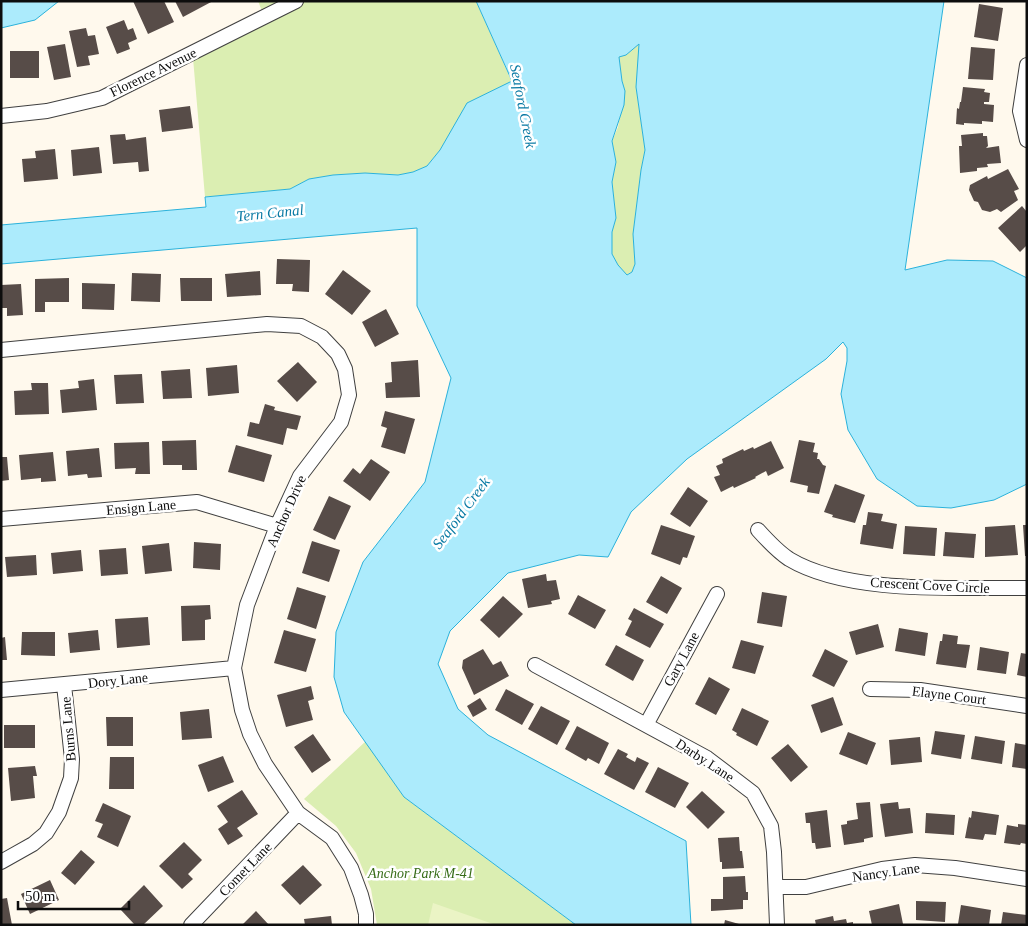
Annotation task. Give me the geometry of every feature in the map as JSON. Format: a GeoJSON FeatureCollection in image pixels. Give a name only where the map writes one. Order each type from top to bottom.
{"type":"FeatureCollection","features":[{"type":"Feature","properties":{"kind":"street","name":"Florence Avenue"},"geometry":{"type":"LineString","coordinates":[[1,116],[47,111],[102,98],[296,1]]}},
{"type":"Feature","properties":{"kind":"street"},"geometry":{"type":"LineString","coordinates":[[1027,65],[1020,111],[1027,140]]}},
{"type":"Feature","properties":{"kind":"street","name":"Anchor Drive"},"geometry":{"type":"LineString","coordinates":[[1,350],[267,324],[301,326],[322,337],[338,354],[345,370],[350,395],[341,422],[300,476],[277,526],[247,605],[234,668],[242,710],[250,734],[265,764],[298,813],[332,838],[351,868],[362,895],[366,925]]}},
{"type":"Feature","properties":{"kind":"street","name":"Ensign Lane"},"geometry":{"type":"LineString","coordinates":[[1,519],[197,502],[277,526]]}},
{"type":"Feature","properties":{"kind":"street","name":"Crescent Cove Circle"},"geometry":{"type":"LineString","coordinates":[[758,530],[774,548],[789,558],[811,569],[844,579],[910,586],[1027,588]]}},
{"type":"Feature","properties":{"kind":"street","name":"Gary Lane"},"geometry":{"type":"LineString","coordinates":[[646,724],[717,594]]}},
{"type":"Feature","properties":{"kind":"street","name":"Darby Lane"},"geometry":{"type":"LineString","coordinates":[[535,665],[707,758],[753,793],[770,826],[774,852],[777,925]]}},
{"type":"Feature","properties":{"kind":"street","name":"Dory Lane"},"geometry":{"type":"LineString","coordinates":[[1,690],[234,668]]}},
{"type":"Feature","properties":{"kind":"street","name":"Burns Lane"},"geometry":{"type":"LineString","coordinates":[[1,862],[33,844],[46,833],[59,812],[71,778],[72,759],[64,685]]}},
{"type":"Feature","properties":{"kind":"street","name":"Elayne Court"},"geometry":{"type":"LineString","coordinates":[[870,689],[920,690],[1027,706]]}},
{"type":"Feature","properties":{"kind":"street","name":"Comet Lane"},"geometry":{"type":"LineString","coordinates":[[191,925],[298,813]]}},
{"type":"Feature","properties":{"kind":"street","name":"Nancy Lane"},"geometry":{"type":"LineString","coordinates":[[776,887],[806,886],[882,869],[915,865],[956,868],[1027,879]]}},
{"type":"Feature","properties":{"kind":"green space"},"geometry":{"type":"Polygon","coordinates":[[[258,1],[476,1],[512,82],[468,103],[440,150],[427,166],[413,172],[398,175],[365,173],[333,175],[309,179],[290,189],[205,197],[193,58],[267,24],[258,1]]]}},
{"type":"Feature","properties":{"kind":"green space"},"geometry":{"type":"Polygon","coordinates":[[[640,43],[636,87],[645,150],[633,234],[635,264],[632,272],[626,275],[612,254],[612,232],[616,218],[612,182],[616,162],[612,141],[618,127],[625,91],[619,57],[626,55],[640,43]]]}},
{"type":"Feature","properties":{"kind":"green space","name":"Anchor Park M-41"},"geometry":{"type":"Polygon","coordinates":[[[366,741],[404,797],[576,925],[377,925],[371,889],[356,853],[336,826],[304,799],[366,741]]]}},
{"type":"Feature","properties":{"kind":"green space"},"geometry":{"type":"Polygon","coordinates":[[[433,903],[496,925],[428,925],[433,903]]]}},
{"type":"Feature","properties":{"kind":"water"},"geometry":{"type":"Polygon","coordinates":[[[1,1],[59,1],[35,20],[1,28],[1,1]]]}},
{"type":"Feature","properties":{"kind":"water"},"geometry":{"type":"Polygon","coordinates":[[[476,1],[944,1],[905,270],[947,260],[993,261],[1027,278],[1027,484],[994,500],[951,508],[917,506],[877,479],[848,430],[841,394],[847,361],[847,348],[843,342],[826,359],[687,459],[631,512],[608,557],[579,555],[508,573],[450,631],[438,664],[458,709],[488,735],[686,841],[691,925],[576,925],[404,797],[344,712],[334,677],[336,632],[363,562],[425,482],[451,378],[417,306],[417,228],[1,264],[1,225],[206,207],[205,197],[290,189],[309,179],[333,175],[365,173],[398,175],[413,172],[427,166],[440,150],[467,103],[512,81],[476,1]],[[639,44],[626,55],[619,57],[625,91],[624,105],[612,141],[616,162],[612,182],[616,218],[612,232],[612,254],[618,265],[627,275],[632,272],[635,264],[633,234],[645,150],[636,87],[639,44]]]}},
{"type":"Feature","properties":{"kind":"building"},"geometry":{"type":"Polygon","coordinates":[[[133,1],[164,1],[174,22],[148,34],[133,1]]]}},
{"type":"Feature","properties":{"kind":"building"},"geometry":{"type":"Polygon","coordinates":[[[175,1],[213,1],[183,17],[175,1]]]}},
{"type":"Feature","properties":{"kind":"building"},"geometry":{"type":"Polygon","coordinates":[[[979,4],[1003,8],[998,41],[974,37],[979,4]]]}},
{"type":"Feature","properties":{"kind":"building"},"geometry":{"type":"Polygon","coordinates":[[[124,20],[128,30],[133,28],[137,39],[128,43],[130,49],[117,54],[106,27],[124,20]]]}},
{"type":"Feature","properties":{"kind":"building"},"geometry":{"type":"Polygon","coordinates":[[[86,28],[88,36],[95,35],[99,54],[88,56],[90,65],[77,67],[69,31],[86,28]]]}},
{"type":"Feature","properties":{"kind":"building"},"geometry":{"type":"Polygon","coordinates":[[[65,44],[71,77],[54,80],[47,47],[65,44]]]}},
{"type":"Feature","properties":{"kind":"building"},"geometry":{"type":"Polygon","coordinates":[[[971,47],[995,49],[993,80],[968,79],[971,47]]]}},
{"type":"Feature","properties":{"kind":"building"},"geometry":{"type":"Polygon","coordinates":[[[10,51],[39,51],[39,78],[10,78],[10,51]]]}},
{"type":"Feature","properties":{"kind":"building"},"geometry":{"type":"Polygon","coordinates":[[[963,87],[985,89],[984,92],[990,93],[989,102],[984,102],[984,104],[994,105],[993,122],[982,121],[982,124],[956,124],[957,108],[959,109],[963,87]]]}},
{"type":"Feature","properties":{"kind":"building"},"geometry":{"type":"Polygon","coordinates":[[[190,106],[193,128],[162,132],[159,110],[190,106]]]}},
{"type":"Feature","properties":{"kind":"building"},"geometry":{"type":"Polygon","coordinates":[[[983,133],[983,136],[987,136],[988,146],[986,148],[999,146],[1001,163],[987,164],[988,167],[977,168],[977,171],[960,173],[959,146],[962,146],[961,135],[983,133]]]}},
{"type":"Feature","properties":{"kind":"building"},"geometry":{"type":"Polygon","coordinates":[[[125,134],[126,140],[146,137],[149,171],[139,172],[138,162],[113,164],[110,135],[125,134]]]}},
{"type":"Feature","properties":{"kind":"building"},"geometry":{"type":"Polygon","coordinates":[[[99,147],[102,173],[73,176],[71,150],[99,147]]]}},
{"type":"Feature","properties":{"kind":"building"},"geometry":{"type":"Polygon","coordinates":[[[55,149],[58,179],[24,182],[22,159],[36,158],[35,151],[55,149]]]}},
{"type":"Feature","properties":{"kind":"building"},"geometry":{"type":"Polygon","coordinates":[[[1008,169],[1019,189],[1014,191],[1018,200],[1001,212],[997,209],[990,212],[982,210],[978,202],[974,201],[969,190],[970,185],[987,176],[988,179],[1008,169]]]}},
{"type":"Feature","properties":{"kind":"building"},"geometry":{"type":"Polygon","coordinates":[[[1022,206],[1027,212],[1027,245],[1020,252],[998,228],[1022,206]]]}},
{"type":"Feature","properties":{"kind":"building"},"geometry":{"type":"Polygon","coordinates":[[[277,259],[310,260],[309,292],[292,291],[293,284],[276,284],[277,259]]]}},
{"type":"Feature","properties":{"kind":"building"},"geometry":{"type":"Polygon","coordinates":[[[343,270],[371,291],[352,315],[325,294],[343,270]]]}},
{"type":"Feature","properties":{"kind":"building"},"geometry":{"type":"Polygon","coordinates":[[[260,271],[261,295],[227,297],[225,274],[260,271]]]}},
{"type":"Feature","properties":{"kind":"building"},"geometry":{"type":"Polygon","coordinates":[[[132,273],[161,274],[160,302],[131,301],[132,273]]]}},
{"type":"Feature","properties":{"kind":"building"},"geometry":{"type":"Polygon","coordinates":[[[69,278],[69,302],[45,302],[45,312],[35,312],[35,279],[69,278]]]}},
{"type":"Feature","properties":{"kind":"building"},"geometry":{"type":"Polygon","coordinates":[[[180,278],[212,278],[212,301],[181,301],[180,278]]]}},
{"type":"Feature","properties":{"kind":"building"},"geometry":{"type":"Polygon","coordinates":[[[82,283],[115,284],[114,310],[82,309],[82,283]]]}},
{"type":"Feature","properties":{"kind":"building"},"geometry":{"type":"Polygon","coordinates":[[[21,284],[23,315],[7,316],[7,308],[1,308],[1,285],[21,284]]]}},
{"type":"Feature","properties":{"kind":"building"},"geometry":{"type":"Polygon","coordinates":[[[386,309],[399,334],[375,347],[362,322],[386,309]]]}},
{"type":"Feature","properties":{"kind":"building"},"geometry":{"type":"Polygon","coordinates":[[[418,360],[420,397],[386,398],[385,383],[392,382],[391,362],[418,360]]]}},
{"type":"Feature","properties":{"kind":"building"},"geometry":{"type":"Polygon","coordinates":[[[298,362],[317,382],[297,402],[277,381],[298,362]]]}},
{"type":"Feature","properties":{"kind":"building"},"geometry":{"type":"Polygon","coordinates":[[[237,365],[239,393],[208,396],[206,368],[237,365]]]}},
{"type":"Feature","properties":{"kind":"building"},"geometry":{"type":"Polygon","coordinates":[[[190,369],[192,398],[163,399],[161,371],[190,369]]]}},
{"type":"Feature","properties":{"kind":"building"},"geometry":{"type":"Polygon","coordinates":[[[142,374],[144,403],[116,404],[114,375],[142,374]]]}},
{"type":"Feature","properties":{"kind":"building"},"geometry":{"type":"Polygon","coordinates":[[[94,379],[97,410],[62,413],[60,390],[79,388],[78,381],[94,379]]]}},
{"type":"Feature","properties":{"kind":"building"},"geometry":{"type":"Polygon","coordinates":[[[31,383],[48,383],[49,414],[15,415],[14,391],[32,390],[31,383]]]}},
{"type":"Feature","properties":{"kind":"building"},"geometry":{"type":"Polygon","coordinates":[[[265,404],[275,407],[274,410],[301,416],[297,430],[287,428],[283,445],[247,436],[250,422],[259,424],[265,404]]]}},
{"type":"Feature","properties":{"kind":"building"},"geometry":{"type":"Polygon","coordinates":[[[385,411],[415,419],[405,454],[381,447],[387,428],[381,426],[385,411]]]}},
{"type":"Feature","properties":{"kind":"building"},"geometry":{"type":"Polygon","coordinates":[[[196,440],[197,470],[182,470],[182,465],[163,465],[162,441],[196,440]]]}},
{"type":"Feature","properties":{"kind":"building"},"geometry":{"type":"Polygon","coordinates":[[[799,440],[815,443],[813,452],[818,453],[817,459],[826,466],[819,494],[807,492],[808,486],[790,482],[799,440]]]}},
{"type":"Feature","properties":{"kind":"building"},"geometry":{"type":"Polygon","coordinates":[[[771,441],[784,468],[768,476],[766,471],[756,478],[721,492],[714,477],[720,475],[716,466],[723,463],[722,459],[743,449],[744,451],[753,447],[754,449],[771,441]]]}},
{"type":"Feature","properties":{"kind":"building"},"geometry":{"type":"Polygon","coordinates":[[[149,442],[150,474],[135,474],[136,468],[115,469],[114,443],[149,442]]]}},
{"type":"Feature","properties":{"kind":"building"},"geometry":{"type":"Polygon","coordinates":[[[236,445],[272,455],[264,482],[228,472],[236,445]]]}},
{"type":"Feature","properties":{"kind":"building"},"geometry":{"type":"Polygon","coordinates":[[[99,448],[102,477],[88,478],[87,474],[68,476],[66,451],[99,448]]]}},
{"type":"Feature","properties":{"kind":"building"},"geometry":{"type":"Polygon","coordinates":[[[53,452],[56,481],[41,482],[41,478],[21,480],[19,455],[53,452]]]}},
{"type":"Feature","properties":{"kind":"building"},"geometry":{"type":"Polygon","coordinates":[[[1,457],[7,457],[9,480],[1,481],[1,457]]]}},
{"type":"Feature","properties":{"kind":"building"},"geometry":{"type":"Polygon","coordinates":[[[371,459],[390,472],[370,501],[343,481],[353,468],[360,474],[371,459]]]}},
{"type":"Feature","properties":{"kind":"building"},"geometry":{"type":"Polygon","coordinates":[[[835,484],[865,495],[855,523],[832,517],[833,515],[824,512],[835,484]]]}},
{"type":"Feature","properties":{"kind":"building"},"geometry":{"type":"Polygon","coordinates":[[[688,487],[708,501],[690,527],[670,514],[688,487]]]}},
{"type":"Feature","properties":{"kind":"building"},"geometry":{"type":"Polygon","coordinates":[[[329,496],[351,506],[335,540],[313,530],[329,496]]]}},
{"type":"Feature","properties":{"kind":"building"},"geometry":{"type":"Polygon","coordinates":[[[868,512],[883,514],[881,521],[897,524],[893,549],[860,544],[863,525],[866,525],[868,512]]]}},
{"type":"Feature","properties":{"kind":"building"},"geometry":{"type":"Polygon","coordinates":[[[661,525],[695,536],[687,558],[683,557],[680,565],[651,554],[661,525]]]}},
{"type":"Feature","properties":{"kind":"building"},"geometry":{"type":"Polygon","coordinates":[[[1015,525],[1018,555],[985,557],[985,527],[1015,525]]]}},
{"type":"Feature","properties":{"kind":"building"},"geometry":{"type":"Polygon","coordinates":[[[1023,525],[1027,525],[1027,556],[1025,556],[1023,525]]]}},
{"type":"Feature","properties":{"kind":"building"},"geometry":{"type":"Polygon","coordinates":[[[905,526],[937,528],[935,556],[903,554],[905,526]]]}},
{"type":"Feature","properties":{"kind":"building"},"geometry":{"type":"Polygon","coordinates":[[[945,532],[976,534],[974,558],[943,556],[945,532]]]}},
{"type":"Feature","properties":{"kind":"building"},"geometry":{"type":"Polygon","coordinates":[[[312,541],[340,550],[329,582],[302,573],[312,541]]]}},
{"type":"Feature","properties":{"kind":"building"},"geometry":{"type":"Polygon","coordinates":[[[194,542],[221,544],[220,570],[193,568],[194,542]]]}},
{"type":"Feature","properties":{"kind":"building"},"geometry":{"type":"Polygon","coordinates":[[[169,543],[172,571],[145,574],[142,546],[169,543]]]}},
{"type":"Feature","properties":{"kind":"building"},"geometry":{"type":"Polygon","coordinates":[[[126,548],[128,574],[101,576],[99,550],[126,548]]]}},
{"type":"Feature","properties":{"kind":"building"},"geometry":{"type":"Polygon","coordinates":[[[81,550],[83,571],[53,574],[51,553],[81,550]]]}},
{"type":"Feature","properties":{"kind":"building"},"geometry":{"type":"Polygon","coordinates":[[[36,555],[37,575],[7,577],[5,557],[36,555]]]}},
{"type":"Feature","properties":{"kind":"building"},"geometry":{"type":"Polygon","coordinates":[[[546,574],[547,581],[556,580],[560,599],[551,601],[552,604],[528,608],[522,579],[546,574]]]}},
{"type":"Feature","properties":{"kind":"building"},"geometry":{"type":"Polygon","coordinates":[[[661,576],[682,588],[667,614],[646,602],[661,576]]]}},
{"type":"Feature","properties":{"kind":"building"},"geometry":{"type":"Polygon","coordinates":[[[297,587],[326,596],[316,629],[287,619],[297,587]]]}},
{"type":"Feature","properties":{"kind":"building"},"geometry":{"type":"Polygon","coordinates":[[[762,592],[787,596],[782,627],[757,623],[762,592]]]}},
{"type":"Feature","properties":{"kind":"building"},"geometry":{"type":"Polygon","coordinates":[[[578,595],[606,610],[595,629],[568,614],[578,595]]]}},
{"type":"Feature","properties":{"kind":"building"},"geometry":{"type":"Polygon","coordinates":[[[503,596],[523,614],[499,638],[480,620],[503,596]]]}},
{"type":"Feature","properties":{"kind":"building"},"geometry":{"type":"Polygon","coordinates":[[[210,605],[211,619],[205,620],[205,640],[182,641],[181,606],[210,605]]]}},
{"type":"Feature","properties":{"kind":"building"},"geometry":{"type":"Polygon","coordinates":[[[634,608],[664,624],[650,648],[625,635],[632,621],[628,619],[634,608]]]}},
{"type":"Feature","properties":{"kind":"building"},"geometry":{"type":"Polygon","coordinates":[[[148,617],[150,645],[117,648],[115,619],[148,617]]]}},
{"type":"Feature","properties":{"kind":"building"},"geometry":{"type":"Polygon","coordinates":[[[878,624],[884,647],[856,655],[849,632],[878,624]]]}},
{"type":"Feature","properties":{"kind":"building"},"geometry":{"type":"Polygon","coordinates":[[[899,628],[928,633],[925,656],[895,651],[899,628]]]}},
{"type":"Feature","properties":{"kind":"building"},"geometry":{"type":"Polygon","coordinates":[[[98,630],[100,650],[70,653],[68,633],[98,630]]]}},
{"type":"Feature","properties":{"kind":"building"},"geometry":{"type":"Polygon","coordinates":[[[284,630],[316,639],[306,672],[274,663],[284,630]]]}},
{"type":"Feature","properties":{"kind":"building"},"geometry":{"type":"Polygon","coordinates":[[[22,632],[55,632],[55,656],[21,655],[22,632]]]}},
{"type":"Feature","properties":{"kind":"building"},"geometry":{"type":"Polygon","coordinates":[[[943,634],[958,636],[957,644],[970,645],[966,668],[936,664],[943,634]]]}},
{"type":"Feature","properties":{"kind":"building"},"geometry":{"type":"Polygon","coordinates":[[[5,637],[7,660],[1,660],[1,638],[5,637]]]}},
{"type":"Feature","properties":{"kind":"building"},"geometry":{"type":"Polygon","coordinates":[[[741,640],[764,646],[755,674],[732,668],[741,640]]]}},
{"type":"Feature","properties":{"kind":"building"},"geometry":{"type":"Polygon","coordinates":[[[616,645],[644,660],[633,681],[605,665],[616,645]]]}},
{"type":"Feature","properties":{"kind":"building"},"geometry":{"type":"Polygon","coordinates":[[[980,647],[1009,652],[1006,674],[977,670],[980,647]]]}},
{"type":"Feature","properties":{"kind":"building"},"geometry":{"type":"Polygon","coordinates":[[[483,649],[493,665],[501,661],[509,676],[474,695],[462,668],[463,660],[483,649]]]}},
{"type":"Feature","properties":{"kind":"building"},"geometry":{"type":"Polygon","coordinates":[[[825,649],[848,661],[834,687],[812,676],[825,649]]]}},
{"type":"Feature","properties":{"kind":"building"},"geometry":{"type":"Polygon","coordinates":[[[1021,653],[1027,654],[1027,677],[1017,675],[1021,653]]]}},
{"type":"Feature","properties":{"kind":"building"},"geometry":{"type":"Polygon","coordinates":[[[709,677],[730,689],[716,715],[695,704],[709,677]]]}},
{"type":"Feature","properties":{"kind":"building"},"geometry":{"type":"Polygon","coordinates":[[[311,686],[314,699],[308,701],[313,720],[286,727],[277,695],[311,686]]]}},
{"type":"Feature","properties":{"kind":"building"},"geometry":{"type":"Polygon","coordinates":[[[506,689],[534,704],[522,725],[495,710],[506,689]]]}},
{"type":"Feature","properties":{"kind":"building"},"geometry":{"type":"Polygon","coordinates":[[[833,697],[843,725],[821,733],[811,705],[833,697]]]}},
{"type":"Feature","properties":{"kind":"building"},"geometry":{"type":"Polygon","coordinates":[[[480,698],[487,709],[473,717],[467,706],[480,698]]]}},
{"type":"Feature","properties":{"kind":"building"},"geometry":{"type":"Polygon","coordinates":[[[541,706],[570,721],[557,745],[528,729],[541,706]]]}},
{"type":"Feature","properties":{"kind":"building"},"geometry":{"type":"Polygon","coordinates":[[[742,708],[769,721],[757,746],[736,735],[737,733],[732,730],[742,708]]]}},
{"type":"Feature","properties":{"kind":"building"},"geometry":{"type":"Polygon","coordinates":[[[209,709],[212,738],[182,740],[180,712],[209,709]]]}},
{"type":"Feature","properties":{"kind":"building"},"geometry":{"type":"Polygon","coordinates":[[[106,717],[133,717],[133,746],[107,746],[106,717]]]}},
{"type":"Feature","properties":{"kind":"building"},"geometry":{"type":"Polygon","coordinates":[[[4,725],[35,725],[35,748],[4,748],[4,725]]]}},
{"type":"Feature","properties":{"kind":"building"},"geometry":{"type":"Polygon","coordinates":[[[577,726],[609,743],[599,764],[588,758],[586,761],[565,749],[577,726]]]}},
{"type":"Feature","properties":{"kind":"building"},"geometry":{"type":"Polygon","coordinates":[[[935,731],[965,735],[961,759],[931,754],[935,731]]]}},
{"type":"Feature","properties":{"kind":"building"},"geometry":{"type":"Polygon","coordinates":[[[848,732],[876,743],[867,765],[839,754],[848,732]]]}},
{"type":"Feature","properties":{"kind":"building"},"geometry":{"type":"Polygon","coordinates":[[[313,734],[331,760],[312,773],[294,747],[313,734]]]}},
{"type":"Feature","properties":{"kind":"building"},"geometry":{"type":"Polygon","coordinates":[[[975,736],[1005,741],[1002,764],[971,759],[975,736]]]}},
{"type":"Feature","properties":{"kind":"building"},"geometry":{"type":"Polygon","coordinates":[[[920,737],[922,762],[891,765],[889,740],[920,737]]]}},
{"type":"Feature","properties":{"kind":"building"},"geometry":{"type":"Polygon","coordinates":[[[1015,743],[1027,745],[1027,769],[1012,767],[1015,743]]]}},
{"type":"Feature","properties":{"kind":"building"},"geometry":{"type":"Polygon","coordinates":[[[788,744],[808,767],[791,782],[771,758],[788,744]]]}},
{"type":"Feature","properties":{"kind":"building"},"geometry":{"type":"Polygon","coordinates":[[[618,749],[628,754],[626,757],[635,762],[637,757],[649,763],[634,790],[604,774],[618,749]]]}},
{"type":"Feature","properties":{"kind":"building"},"geometry":{"type":"Polygon","coordinates":[[[223,756],[234,782],[208,792],[198,765],[223,756]]]}},
{"type":"Feature","properties":{"kind":"building"},"geometry":{"type":"Polygon","coordinates":[[[110,757],[134,757],[134,789],[109,789],[110,757]]]}},
{"type":"Feature","properties":{"kind":"building"},"geometry":{"type":"Polygon","coordinates":[[[35,766],[37,776],[33,776],[35,798],[11,801],[8,768],[35,766]]]}},
{"type":"Feature","properties":{"kind":"building"},"geometry":{"type":"Polygon","coordinates":[[[658,767],[689,783],[675,808],[645,792],[658,767]]]}},
{"type":"Feature","properties":{"kind":"building"},"geometry":{"type":"Polygon","coordinates":[[[242,790],[258,814],[237,828],[243,836],[228,845],[218,829],[228,822],[217,806],[242,790]]]}},
{"type":"Feature","properties":{"kind":"building"},"geometry":{"type":"Polygon","coordinates":[[[702,791],[725,812],[708,829],[686,807],[702,791]]]}},
{"type":"Feature","properties":{"kind":"building"},"geometry":{"type":"Polygon","coordinates":[[[870,802],[873,837],[864,839],[864,842],[844,845],[841,825],[847,824],[847,821],[858,819],[856,803],[870,802]]]}},
{"type":"Feature","properties":{"kind":"building"},"geometry":{"type":"Polygon","coordinates":[[[898,802],[899,809],[910,808],[913,833],[885,837],[880,804],[898,802]]]}},
{"type":"Feature","properties":{"kind":"building"},"geometry":{"type":"Polygon","coordinates":[[[103,803],[131,816],[118,847],[97,837],[103,824],[95,821],[103,803]]]}},
{"type":"Feature","properties":{"kind":"building"},"geometry":{"type":"Polygon","coordinates":[[[827,810],[831,847],[816,849],[815,843],[812,843],[810,823],[806,823],[805,813],[827,810]]]}},
{"type":"Feature","properties":{"kind":"building"},"geometry":{"type":"Polygon","coordinates":[[[972,811],[999,815],[996,835],[985,834],[983,840],[965,838],[972,811]]]}},
{"type":"Feature","properties":{"kind":"building"},"geometry":{"type":"Polygon","coordinates":[[[926,813],[955,815],[954,835],[925,833],[926,813]]]}},
{"type":"Feature","properties":{"kind":"building"},"geometry":{"type":"Polygon","coordinates":[[[1018,824],[1027,825],[1027,844],[1004,843],[1007,825],[1018,827],[1018,824]]]}},
{"type":"Feature","properties":{"kind":"building"},"geometry":{"type":"Polygon","coordinates":[[[739,837],[744,868],[722,869],[718,838],[739,837]]]}},
{"type":"Feature","properties":{"kind":"building"},"geometry":{"type":"Polygon","coordinates":[[[184,842],[202,860],[188,874],[193,879],[182,889],[159,866],[184,842]]]}},
{"type":"Feature","properties":{"kind":"building"},"geometry":{"type":"Polygon","coordinates":[[[81,850],[95,862],[75,885],[61,873],[81,850]]]}},
{"type":"Feature","properties":{"kind":"building"},"geometry":{"type":"Polygon","coordinates":[[[303,865],[322,885],[300,905],[281,885],[303,865]]]}},
{"type":"Feature","properties":{"kind":"building"},"geometry":{"type":"Polygon","coordinates":[[[745,876],[748,900],[743,900],[743,909],[711,911],[711,899],[723,899],[723,877],[745,876]]]}},
{"type":"Feature","properties":{"kind":"building"},"geometry":{"type":"Polygon","coordinates":[[[50,880],[59,900],[30,914],[21,894],[50,880]]]}},
{"type":"Feature","properties":{"kind":"building"},"geometry":{"type":"Polygon","coordinates":[[[144,885],[163,906],[143,925],[135,925],[120,909],[144,885]]]}},
{"type":"Feature","properties":{"kind":"building"},"geometry":{"type":"Polygon","coordinates":[[[7,898],[12,925],[1,925],[1,899],[7,898]]]}},
{"type":"Feature","properties":{"kind":"building"},"geometry":{"type":"Polygon","coordinates":[[[916,901],[946,902],[945,922],[916,920],[916,901]]]}},
{"type":"Feature","properties":{"kind":"building"},"geometry":{"type":"Polygon","coordinates":[[[899,904],[903,924],[872,925],[869,911],[899,904]]]}},
{"type":"Feature","properties":{"kind":"building"},"geometry":{"type":"Polygon","coordinates":[[[961,905],[991,910],[989,925],[958,924],[961,905]]]}},
{"type":"Feature","properties":{"kind":"building"},"geometry":{"type":"Polygon","coordinates":[[[256,911],[269,925],[242,925],[256,911]]]}},
{"type":"Feature","properties":{"kind":"building"},"geometry":{"type":"Polygon","coordinates":[[[1003,912],[1027,915],[1027,925],[1001,925],[1003,912]]]}},
{"type":"Feature","properties":{"kind":"building"},"geometry":{"type":"Polygon","coordinates":[[[331,916],[332,925],[305,925],[304,919],[331,916]]]}},
{"type":"Feature","properties":{"kind":"building"},"geometry":{"type":"Polygon","coordinates":[[[833,916],[834,921],[846,919],[847,923],[853,922],[853,925],[816,925],[815,920],[833,916]]]}},
{"type":"Feature","properties":{"kind":"building"},"geometry":{"type":"Polygon","coordinates":[[[725,920],[739,924],[739,925],[724,925],[725,920]]]}},
{"type":"Feature","properties":{"kind":"water label","name":"Seaford Creek"},"geometry":{"type":"Point","coordinates":[523,106]}},
{"type":"Feature","properties":{"kind":"water label","name":"Tern Canal"},"geometry":{"type":"Point","coordinates":[270,213]}},
{"type":"Feature","properties":{"kind":"water label","name":"Seaford Creek"},"geometry":{"type":"Point","coordinates":[461,513]}}]}
